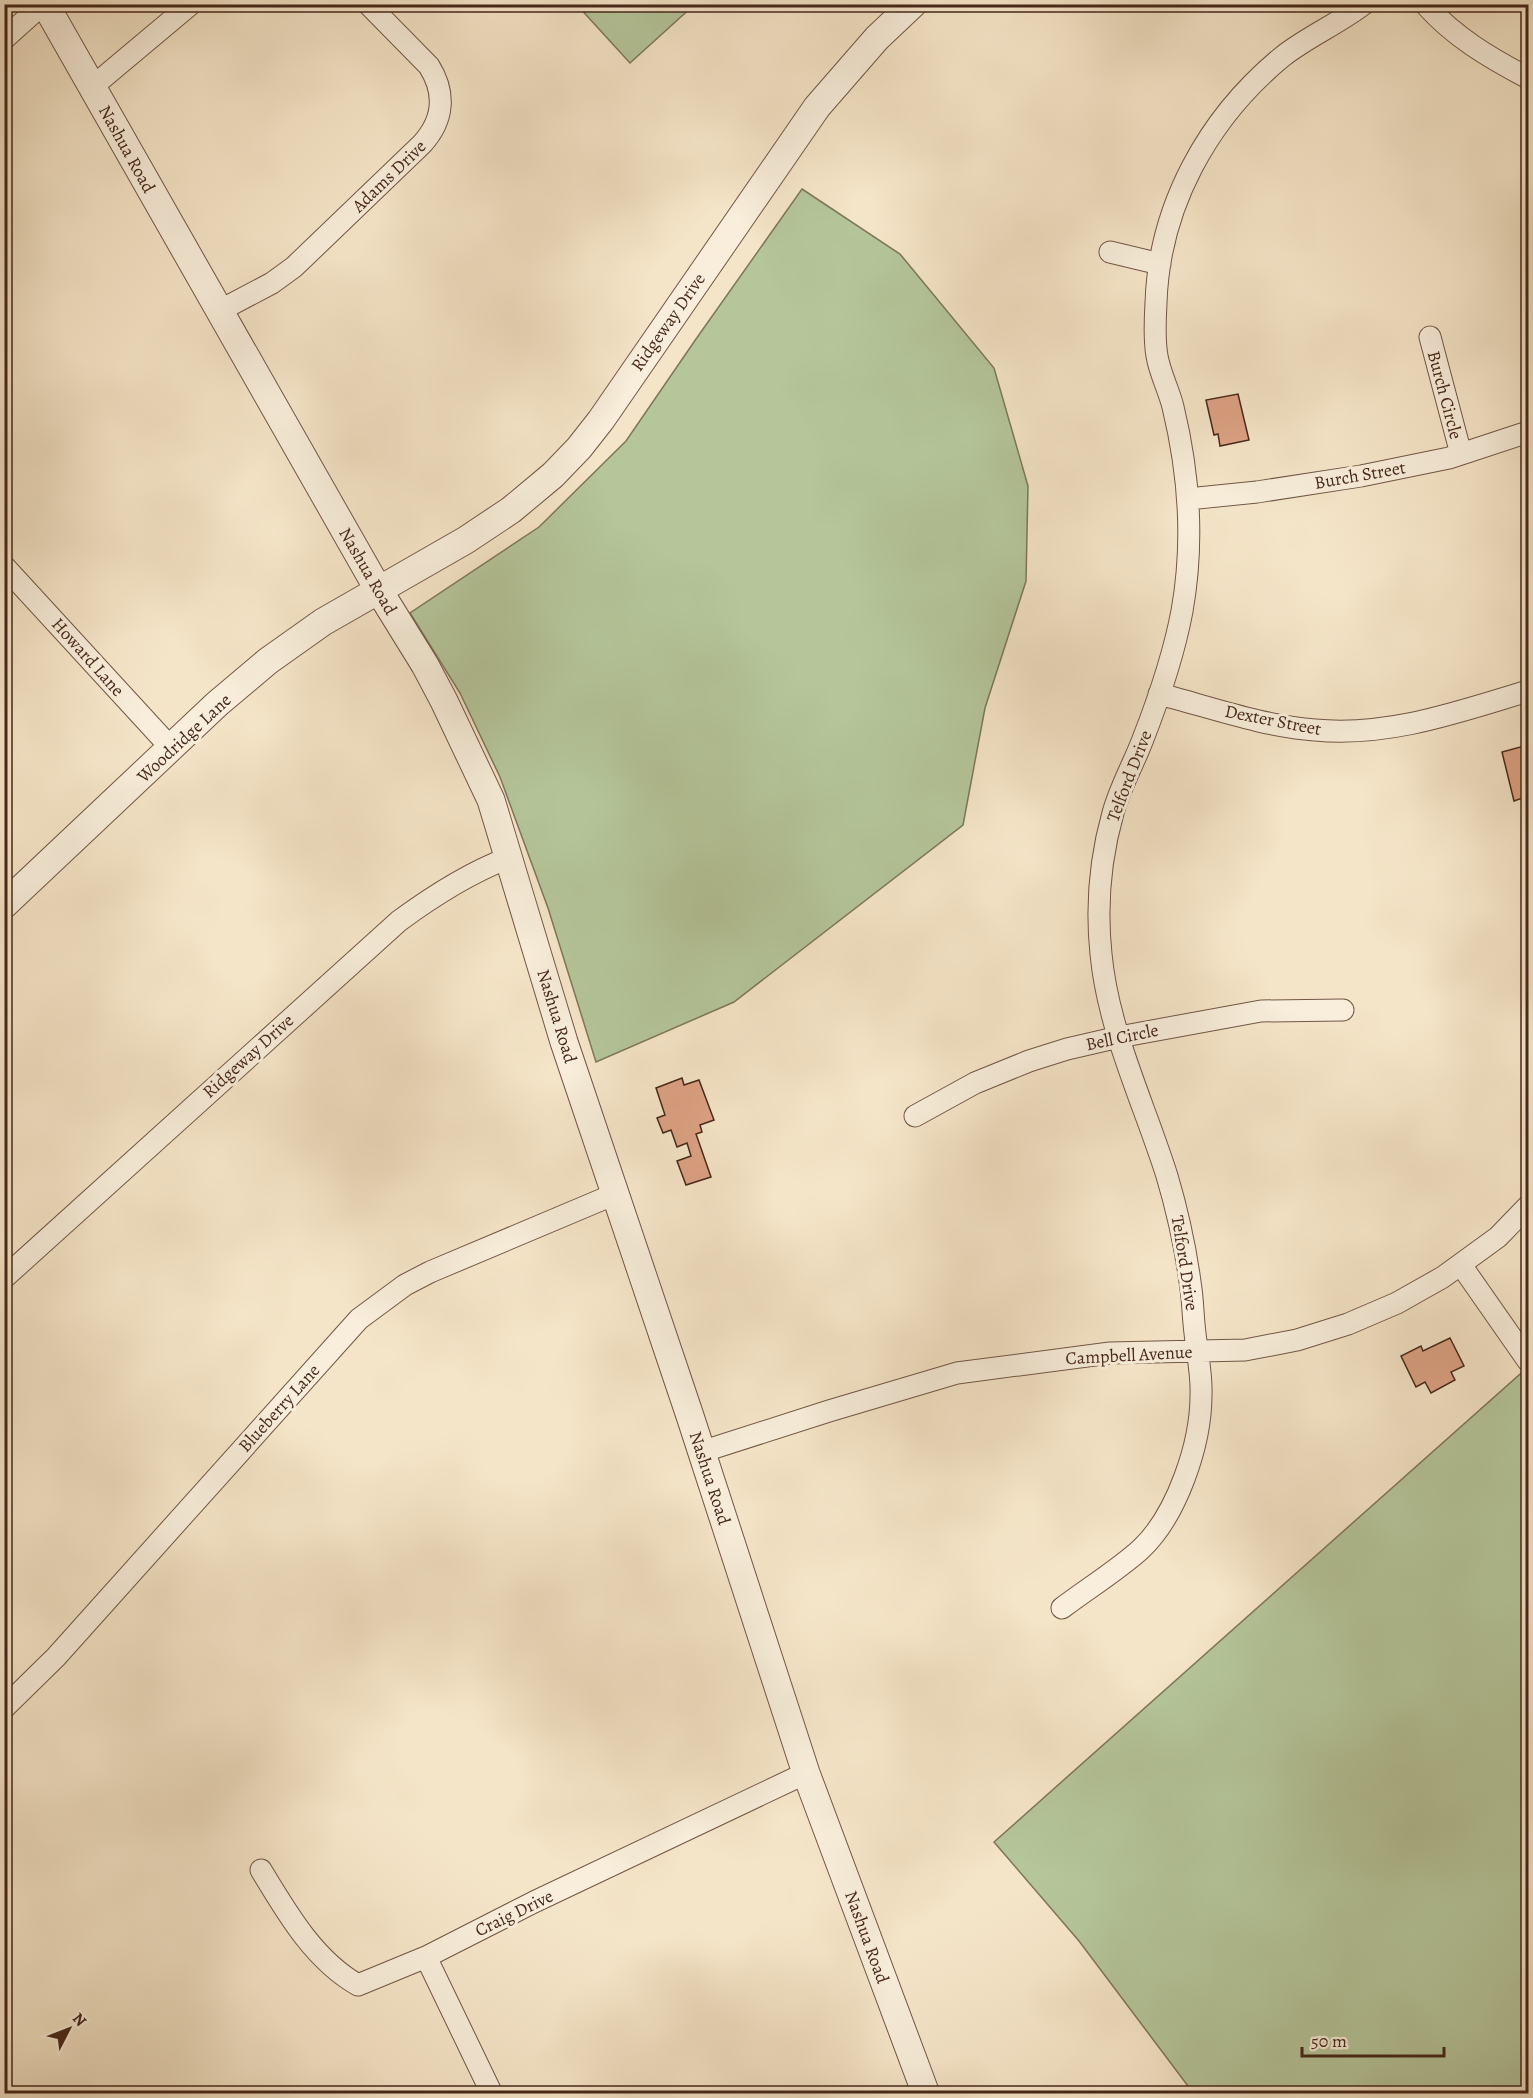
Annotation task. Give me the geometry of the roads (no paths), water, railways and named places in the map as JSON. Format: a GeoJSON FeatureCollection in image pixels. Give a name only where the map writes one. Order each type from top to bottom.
{"type":"FeatureCollection","features":[{"type":"Feature","properties":{"kind":"street"},"geometry":{"type":"LineString","coordinates":[[4,39],[44,4]]}},
{"type":"Feature","properties":{"kind":"street","name":"Nashua Road"},"geometry":{"type":"LineString","coordinates":[[44,4],[378,589],[425,665],[455,722],[491,800],[564,1042],[806,1773],[926,2094]]}},
{"type":"Feature","properties":{"kind":"street"},"geometry":{"type":"LineString","coordinates":[[92,87],[190,4]]}},
{"type":"Feature","properties":{"kind":"street","name":"Adams Drive"},"geometry":{"type":"LineString","coordinates":[[219,311],[272,283],[294,267],[422,144],[436,124],[441,100],[435,76],[429,66],[368,4]]}},
{"type":"Feature","properties":{"kind":"street","name":"Ridgeway Drive"},"geometry":{"type":"LineString","coordinates":[[378,589],[466,540],[511,510],[553,475],[579,448],[601,420],[817,107],[877,38],[913,4]]}},
{"type":"Feature","properties":{"kind":"street","name":"Telford Drive"},"geometry":{"type":"LineString","coordinates":[[1062,1608],[1142,1548],[1158,1528],[1177,1496],[1187,1473],[1197,1437],[1202,1399],[1182,1233],[1167,1177],[1107,996],[1098,922],[1099,884],[1113,811],[1159,694],[1182,611],[1189,542],[1188,499],[1183,457],[1173,406],[1157,357],[1155,324],[1160,264],[1169,221],[1181,189],[1215,128],[1229,110],[1260,76],[1287,54],[1342,21],[1364,4]]}},
{"type":"Feature","properties":{"kind":"street"},"geometry":{"type":"LineString","coordinates":[[1425,4],[1456,35],[1484,55],[1528,78]]}},
{"type":"Feature","properties":{"kind":"street"},"geometry":{"type":"LineString","coordinates":[[1110,252],[1160,264]]}},
{"type":"Feature","properties":{"kind":"street","name":"Burch Circle"},"geometry":{"type":"LineString","coordinates":[[1430,337],[1461,454]]}},
{"type":"Feature","properties":{"kind":"street","name":"Burch Street"},"geometry":{"type":"LineString","coordinates":[[1188,499],[1257,492],[1361,476],[1461,454],[1528,432]]}},
{"type":"Feature","properties":{"kind":"street","name":"Howard Lane"},"geometry":{"type":"LineString","coordinates":[[4,566],[172,749]]}},
{"type":"Feature","properties":{"kind":"street","name":"Woodridge Lane"},"geometry":{"type":"LineString","coordinates":[[4,905],[172,749],[217,704],[268,661],[323,622],[378,589]]}},
{"type":"Feature","properties":{"kind":"street","name":"Dexter Street"},"geometry":{"type":"LineString","coordinates":[[1159,694],[1269,723],[1339,731],[1386,729],[1410,725],[1528,691]]}},
{"type":"Feature","properties":{"kind":"street","name":"Ridgeway Drive"},"geometry":{"type":"LineString","coordinates":[[4,1278],[399,921],[424,902],[464,878],[508,858]]}},
{"type":"Feature","properties":{"kind":"street","name":"Bell Circle"},"geometry":{"type":"LineString","coordinates":[[915,1116],[975,1083],[1029,1060],[1119,1036],[1261,1011],[1343,1010]]}},
{"type":"Feature","properties":{"kind":"street","name":"Blueberry Lane"},"geometry":{"type":"LineString","coordinates":[[4,1708],[56,1657],[359,1319],[405,1285],[430,1272],[615,1194]]}},
{"type":"Feature","properties":{"kind":"street","name":"Campbell Avenue"},"geometry":{"type":"LineString","coordinates":[[701,1452],[957,1373],[1110,1353],[1245,1350],[1297,1340],[1348,1324],[1397,1303],[1461,1265],[1498,1237],[1528,1206]]}},
{"type":"Feature","properties":{"kind":"street"},"geometry":{"type":"LineString","coordinates":[[1461,1265],[1528,1361]]}},
{"type":"Feature","properties":{"kind":"street","name":"Craig Drive"},"geometry":{"type":"LineString","coordinates":[[261,1870],[310,1945],[344,1977],[358,1985],[426,1956],[806,1773]]}},
{"type":"Feature","properties":{"kind":"street"},"geometry":{"type":"LineString","coordinates":[[426,1956],[492,2094]]}}]}
